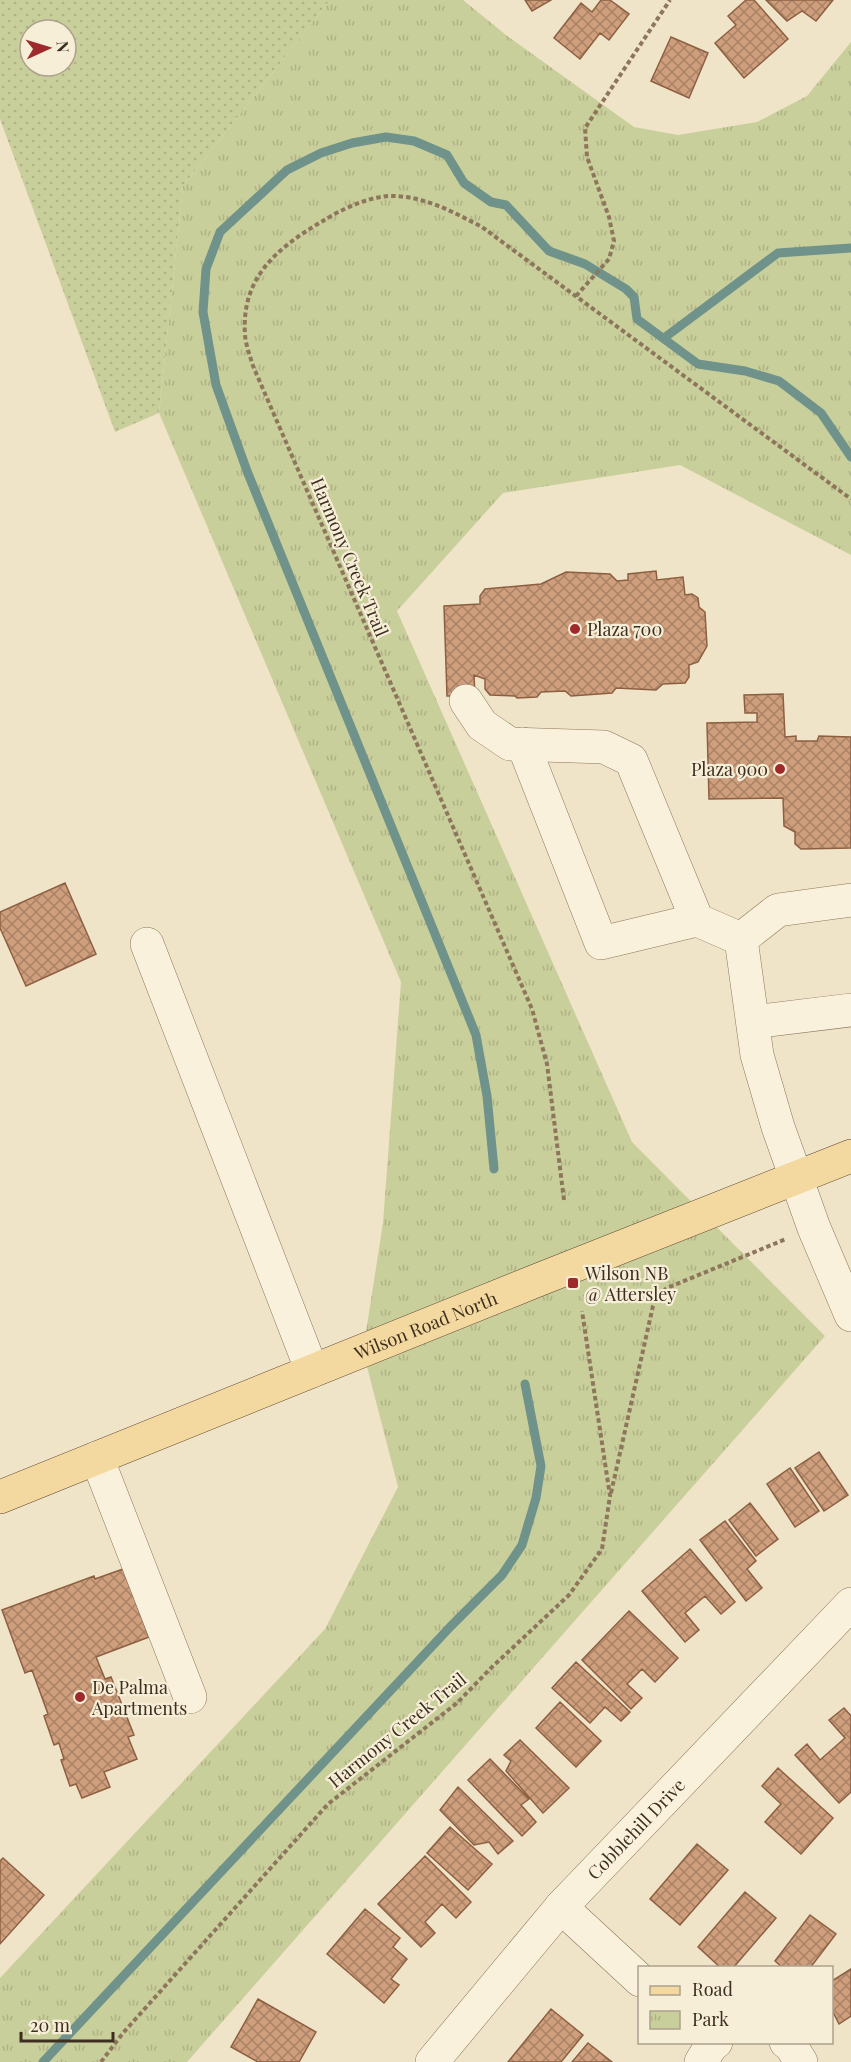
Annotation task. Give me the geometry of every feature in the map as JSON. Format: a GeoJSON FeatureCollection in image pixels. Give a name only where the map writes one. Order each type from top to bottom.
{"type":"FeatureCollection","features":[{"type":"Feature","properties":{"kind":"main road","name":"Wilson Road North"},"geometry":{"type":"LineString","coordinates":[[0,1497],[851,1156]]}},
{"type":"Feature","properties":{"kind":"street"},"geometry":{"type":"LineString","coordinates":[[466,701],[482,725],[510,744],[604,747],[631,760],[697,920]]}},
{"type":"Feature","properties":{"kind":"street"},"geometry":{"type":"LineString","coordinates":[[523,744],[601,943],[697,920],[741,939]]}},
{"type":"Feature","properties":{"kind":"street"},"geometry":{"type":"LineString","coordinates":[[741,939],[778,910],[851,900]]}},
{"type":"Feature","properties":{"kind":"street"},"geometry":{"type":"LineString","coordinates":[[741,939],[757,1055],[795,1178],[851,1315]]}},
{"type":"Feature","properties":{"kind":"street"},"geometry":{"type":"LineString","coordinates":[[147,944],[312,1371]]}},
{"type":"Feature","properties":{"kind":"street"},"geometry":{"type":"LineString","coordinates":[[753,1023],[851,1010]]}},
{"type":"Feature","properties":{"kind":"street"},"geometry":{"type":"LineString","coordinates":[[97,1458],[190,1697]]}},
{"type":"Feature","properties":{"kind":"street","name":"Cobblehill Drive"},"geometry":{"type":"LineString","coordinates":[[432,2062],[561,1907],[851,1604]]}},
{"type":"Feature","properties":{"kind":"street"},"geometry":{"type":"LineString","coordinates":[[561,1907],[638,1979]]}},
{"type":"Feature","properties":{"kind":"street"},"geometry":{"type":"LineString","coordinates":[[788,2044],[801,2062]]}},
{"type":"Feature","properties":{"kind":"path"},"geometry":{"type":"LineString","coordinates":[[576,296],[609,259],[614,241],[609,218],[587,158],[585,128],[670,0]]}},
{"type":"Feature","properties":{"kind":"path","name":"Harmony Creek Trail"},"geometry":{"type":"LineString","coordinates":[[564,1200],[547,1064],[532,1009],[253,366],[245,338],[245,313],[250,291],[261,270],[275,254],[307,230],[334,214],[362,202],[388,196],[415,198],[442,206],[483,227],[851,499]]}},
{"type":"Feature","properties":{"kind":"path"},"geometry":{"type":"LineString","coordinates":[[610,1496],[653,1306],[658,1295],[667,1288],[780,1242]]}},
{"type":"Feature","properties":{"kind":"path","name":"Harmony Creek Trail"},"geometry":{"type":"LineString","coordinates":[[101,2062],[123,2033],[328,1804],[457,1703],[569,1595],[602,1549],[610,1496],[582,1311]]}},
{"type":"Feature","properties":{"kind":"green space"},"geometry":{"type":"Polygon","coordinates":[[[0,0],[330,0],[183,186],[159,413],[115,432],[0,119],[0,0]]]}},
{"type":"Feature","properties":{"kind":"green space"},"geometry":{"type":"Polygon","coordinates":[[[330,0],[463,0],[506,35],[634,127],[678,135],[757,122],[807,96],[851,42],[851,555],[680,465],[503,493],[397,611],[632,1142],[825,1336],[187,2062],[0,2062],[0,1978],[325,1629],[398,1487],[363,1351],[383,1223],[401,982],[159,413],[183,186],[330,0]]]}},
{"type":"Feature","properties":{"kind":"building"},"geometry":{"type":"Polygon","coordinates":[[[525,0],[551,0],[532,11],[525,0]]]}},
{"type":"Feature","properties":{"kind":"building"},"geometry":{"type":"Polygon","coordinates":[[[601,0],[610,0],[629,14],[609,40],[600,33],[580,59],[554,38],[581,3],[592,12],[601,0]]]}},
{"type":"Feature","properties":{"kind":"building"},"geometry":{"type":"Polygon","coordinates":[[[746,0],[754,0],[788,39],[744,78],[715,43],[736,25],[728,16],[746,0]]]}},
{"type":"Feature","properties":{"kind":"building"},"geometry":{"type":"Polygon","coordinates":[[[766,0],[833,0],[816,21],[802,11],[787,21],[766,0]]]}},
{"type":"Feature","properties":{"kind":"building"},"geometry":{"type":"Polygon","coordinates":[[[671,37],[708,53],[689,98],[651,81],[671,37]]]}},
{"type":"Feature","properties":{"kind":"building","name":"Plaza 700"},"geometry":{"type":"Polygon","coordinates":[[[656,571],[657,580],[683,577],[685,595],[692,594],[698,598],[699,607],[705,612],[707,646],[698,662],[689,665],[689,677],[685,683],[663,684],[656,690],[616,688],[612,693],[571,696],[565,691],[541,692],[537,697],[517,698],[490,695],[485,689],[485,679],[474,675],[475,696],[447,696],[444,606],[480,604],[480,596],[485,589],[541,584],[566,572],[610,574],[617,581],[628,580],[628,574],[656,571]]]}},
{"type":"Feature","properties":{"kind":"building","name":"Plaza 900"},"geometry":{"type":"Polygon","coordinates":[[[783,694],[785,737],[796,736],[796,741],[817,741],[819,736],[851,737],[851,848],[801,849],[795,844],[795,832],[784,826],[783,798],[709,799],[707,723],[757,722],[757,713],[745,713],[744,695],[783,694]]]}},
{"type":"Feature","properties":{"kind":"building"},"geometry":{"type":"Polygon","coordinates":[[[65,883],[96,954],[26,986],[0,928],[0,912],[65,883]]]}},
{"type":"Feature","properties":{"kind":"building"},"geometry":{"type":"Polygon","coordinates":[[[819,1452],[848,1495],[824,1511],[795,1468],[819,1452]]]}},
{"type":"Feature","properties":{"kind":"building"},"geometry":{"type":"Polygon","coordinates":[[[790,1468],[819,1511],[795,1527],[767,1484],[790,1468]]]}},
{"type":"Feature","properties":{"kind":"building"},"geometry":{"type":"Polygon","coordinates":[[[750,1503],[778,1539],[756,1556],[729,1520],[750,1503]]]}},
{"type":"Feature","properties":{"kind":"building"},"geometry":{"type":"Polygon","coordinates":[[[725,1521],[756,1561],[747,1569],[762,1588],[746,1601],[700,1540],[725,1521]]]}},
{"type":"Feature","properties":{"kind":"building"},"geometry":{"type":"Polygon","coordinates":[[[690,1549],[735,1602],[721,1614],[705,1596],[685,1613],[699,1630],[685,1642],[642,1591],[690,1549]]]}},
{"type":"Feature","properties":{"kind":"building","name":"De Palma Apartments"},"geometry":{"type":"Polygon","coordinates":[[[123,1569],[149,1637],[96,1657],[105,1679],[111,1677],[134,1735],[128,1737],[137,1759],[104,1772],[110,1787],[82,1798],[76,1784],[70,1786],[61,1760],[64,1759],[59,1743],[54,1745],[44,1716],[48,1714],[32,1670],[25,1673],[2,1610],[94,1576],[95,1579],[123,1569]]]}},
{"type":"Feature","properties":{"kind":"building"},"geometry":{"type":"Polygon","coordinates":[[[629,1611],[678,1658],[655,1682],[642,1669],[627,1684],[642,1698],[631,1709],[582,1660],[629,1611]]]}},
{"type":"Feature","properties":{"kind":"building"},"geometry":{"type":"Polygon","coordinates":[[[576,1662],[630,1712],[621,1721],[605,1707],[590,1723],[552,1688],[576,1662]]]}},
{"type":"Feature","properties":{"kind":"building"},"geometry":{"type":"Polygon","coordinates":[[[560,1702],[601,1741],[576,1767],[536,1728],[560,1702]]]}},
{"type":"Feature","properties":{"kind":"building"},"geometry":{"type":"Polygon","coordinates":[[[844,1708],[851,1716],[851,1792],[839,1803],[795,1755],[807,1744],[820,1760],[845,1738],[829,1720],[844,1708]]]}},
{"type":"Feature","properties":{"kind":"building"},"geometry":{"type":"Polygon","coordinates":[[[520,1740],[569,1788],[543,1813],[506,1771],[511,1761],[504,1755],[520,1740]]]}},
{"type":"Feature","properties":{"kind":"building"},"geometry":{"type":"Polygon","coordinates":[[[490,1759],[529,1799],[521,1805],[536,1822],[522,1836],[468,1780],[490,1759]]]}},
{"type":"Feature","properties":{"kind":"building"},"geometry":{"type":"Polygon","coordinates":[[[778,1768],[833,1818],[801,1854],[765,1822],[781,1804],[762,1786],[778,1768]]]}},
{"type":"Feature","properties":{"kind":"building"},"geometry":{"type":"Polygon","coordinates":[[[458,1787],[513,1841],[498,1854],[489,1842],[474,1845],[440,1810],[458,1787]]]}},
{"type":"Feature","properties":{"kind":"building"},"geometry":{"type":"Polygon","coordinates":[[[450,1827],[492,1864],[468,1890],[427,1853],[450,1827]]]}},
{"type":"Feature","properties":{"kind":"building"},"geometry":{"type":"Polygon","coordinates":[[[697,1844],[728,1870],[680,1925],[650,1899],[697,1844]]]}},
{"type":"Feature","properties":{"kind":"building"},"geometry":{"type":"Polygon","coordinates":[[[425,1856],[471,1902],[456,1918],[442,1904],[425,1922],[435,1933],[421,1947],[378,1904],[425,1856]]]}},
{"type":"Feature","properties":{"kind":"building"},"geometry":{"type":"Polygon","coordinates":[[[3,1858],[44,1895],[0,1944],[0,1861],[3,1858]]]}},
{"type":"Feature","properties":{"kind":"building"},"geometry":{"type":"Polygon","coordinates":[[[745,1892],[776,1918],[735,1966],[719,1966],[698,1947],[745,1892]]]}},
{"type":"Feature","properties":{"kind":"building"},"geometry":{"type":"Polygon","coordinates":[[[365,1909],[400,1938],[393,1947],[407,1959],[391,1979],[399,1985],[384,2003],[327,1954],[365,1909]]]}},
{"type":"Feature","properties":{"kind":"building"},"geometry":{"type":"Polygon","coordinates":[[[810,1915],[836,1934],[812,1966],[781,1966],[775,1961],[810,1915]]]}},
{"type":"Feature","properties":{"kind":"building"},"geometry":{"type":"Polygon","coordinates":[[[851,1969],[851,2016],[839,2024],[833,2012],[833,1980],[851,1969]]]}},
{"type":"Feature","properties":{"kind":"building"},"geometry":{"type":"Polygon","coordinates":[[[258,1999],[316,2032],[299,2062],[258,2062],[231,2047],[258,1999]]]}},
{"type":"Feature","properties":{"kind":"building"},"geometry":{"type":"Polygon","coordinates":[[[551,2009],[583,2035],[561,2062],[508,2062],[551,2009]]]}},
{"type":"Feature","properties":{"kind":"building"},"geometry":{"type":"Polygon","coordinates":[[[588,2043],[612,2062],[572,2062],[588,2043]]]}},
{"type":"Feature","properties":{"kind":"waterway"},"geometry":{"type":"LineString","coordinates":[[494,1169],[487,1096],[476,1035],[247,471],[216,385],[203,312],[206,269],[220,232],[287,170],[321,153],[352,143],[386,137],[414,141],[447,155],[464,183],[491,202],[506,205],[549,251],[585,264],[626,289],[634,297],[637,319],[698,364],[745,371],[779,381],[821,413],[851,457]]}},
{"type":"Feature","properties":{"kind":"waterway"},"geometry":{"type":"LineString","coordinates":[[664,338],[778,253],[851,248]]}},
{"type":"Feature","properties":{"kind":"waterway"},"geometry":{"type":"LineString","coordinates":[[43,2062],[451,1626],[502,1575],[522,1545],[536,1498],[541,1466],[525,1384]]}},
{"type":"Feature","properties":{"kind":"place","name":"Plaza 700"},"geometry":{"type":"Point","coordinates":[575,629]}},
{"type":"Feature","properties":{"kind":"place","name":"Plaza 900"},"geometry":{"type":"Point","coordinates":[780,769]}},
{"type":"Feature","properties":{"kind":"place","name":"Wilson NB @ Attersley"},"geometry":{"type":"Point","coordinates":[573,1283]}},
{"type":"Feature","properties":{"kind":"place","name":"De Palma Apartments"},"geometry":{"type":"Point","coordinates":[80,1697]}}]}
